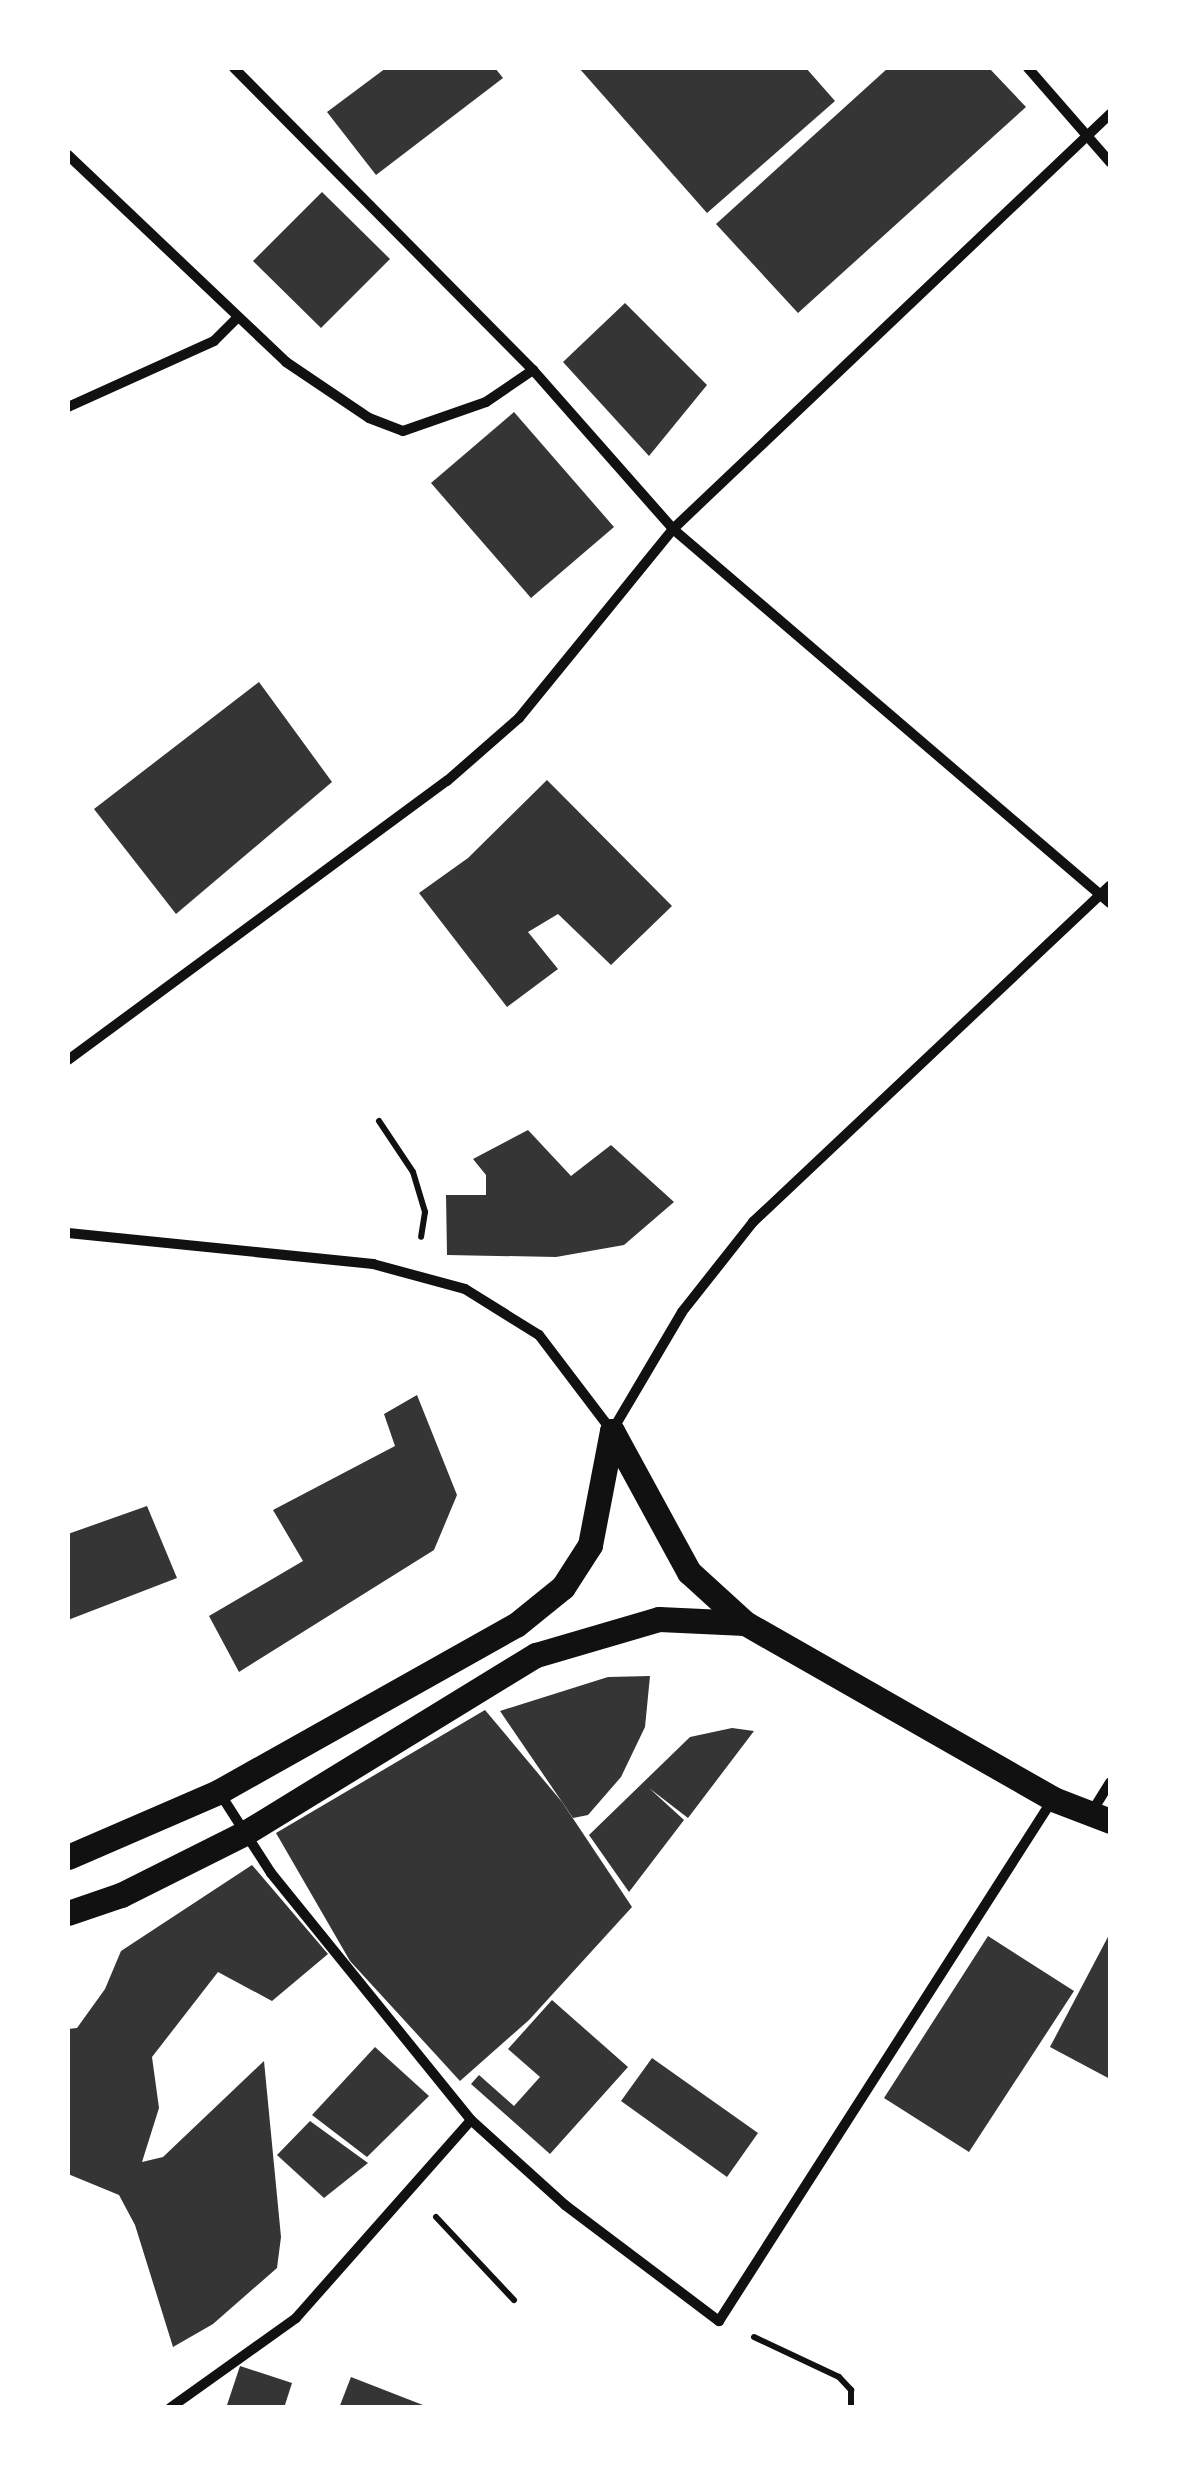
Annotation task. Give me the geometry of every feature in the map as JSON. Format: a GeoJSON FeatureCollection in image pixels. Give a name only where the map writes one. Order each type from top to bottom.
{"type":"FeatureCollection","features":[{"type":"Feature","properties":{"kind":"main road"},"geometry":{"type":"LineString","coordinates":[[612,1431],[689,1572],[745,1623],[1053,1799],[1100,1817]]}},
{"type":"Feature","properties":{"kind":"main road"},"geometry":{"type":"LineString","coordinates":[[68,1857],[218,1792],[516,1624],[563,1588],[590,1545],[612,1431]]}},
{"type":"Feature","properties":{"kind":"main road"},"geometry":{"type":"LineString","coordinates":[[68,1912],[122,1895],[246,1833],[536,1655],[660,1619],[745,1623]]}},
{"type":"Feature","properties":{"kind":"main road"},"geometry":{"type":"LineString","coordinates":[[516,1624],[536,1655]]}},
{"type":"Feature","properties":{"kind":"street"},"geometry":{"type":"LineString","coordinates":[[234,68],[533,370],[673,529],[1110,903]]}},
{"type":"Feature","properties":{"kind":"street"},"geometry":{"type":"LineString","coordinates":[[1028,68],[1110,162]]}},
{"type":"Feature","properties":{"kind":"street"},"geometry":{"type":"LineString","coordinates":[[68,1060],[447,782],[519,718],[673,529],[1083,134],[1110,114]]}},
{"type":"Feature","properties":{"kind":"street"},"geometry":{"type":"LineString","coordinates":[[68,155],[238,317],[319,384],[369,418],[403,431],[486,402],[533,370]]}},
{"type":"Feature","properties":{"kind":"street"},"geometry":{"type":"LineString","coordinates":[[68,407],[214,342],[238,317]]}},
{"type":"Feature","properties":{"kind":"street"},"geometry":{"type":"LineString","coordinates":[[68,1234],[373,1264],[465,1289],[539,1335],[612,1431],[682,1312],[753,1222],[1110,886]]}},
{"type":"Feature","properties":{"kind":"street"},"geometry":{"type":"LineString","coordinates":[[1100,1817],[1110,1782]]}},
{"type":"Feature","properties":{"kind":"street"},"geometry":{"type":"LineString","coordinates":[[218,1792],[471,2120],[566,2205],[719,2320],[1053,1799]]}},
{"type":"Feature","properties":{"kind":"street"},"geometry":{"type":"LineString","coordinates":[[170,2408],[296,2318],[471,2120]]}},
{"type":"Feature","properties":{"kind":"path"},"geometry":{"type":"LineString","coordinates":[[379,1121],[414,1172],[426,1212],[420,1244]]}},
{"type":"Feature","properties":{"kind":"path"},"geometry":{"type":"LineString","coordinates":[[412,2190],[514,2300]]}},
{"type":"Feature","properties":{"kind":"path"},"geometry":{"type":"LineString","coordinates":[[719,2320],[839,2377],[851,2390],[851,2408]]}},
{"type":"Feature","properties":{"kind":"building"},"geometry":{"type":"Polygon","coordinates":[[[386,68],[495,68],[503,78],[376,175],[327,112],[386,68]]]}},
{"type":"Feature","properties":{"kind":"building"},"geometry":{"type":"Polygon","coordinates":[[[579,68],[806,68],[835,101],[707,213],[579,68]]]}},
{"type":"Feature","properties":{"kind":"building"},"geometry":{"type":"Polygon","coordinates":[[[888,68],[989,68],[1026,107],[798,313],[716,224],[888,68]]]}},
{"type":"Feature","properties":{"kind":"building"},"geometry":{"type":"Polygon","coordinates":[[[322,192],[390,259],[321,328],[253,261],[322,192]]]}},
{"type":"Feature","properties":{"kind":"building"},"geometry":{"type":"Polygon","coordinates":[[[625,303],[707,385],[649,456],[563,362],[625,303]]]}},
{"type":"Feature","properties":{"kind":"building"},"geometry":{"type":"Polygon","coordinates":[[[514,412],[614,527],[531,598],[431,483],[514,412]]]}},
{"type":"Feature","properties":{"kind":"building"},"geometry":{"type":"Polygon","coordinates":[[[259,682],[332,782],[176,914],[94,809],[259,682]]]}},
{"type":"Feature","properties":{"kind":"building"},"geometry":{"type":"Polygon","coordinates":[[[547,780],[672,906],[611,965],[558,914],[528,932],[558,969],[507,1007],[419,893],[468,858],[547,780]]]}},
{"type":"Feature","properties":{"kind":"building"},"geometry":{"type":"Polygon","coordinates":[[[528,1130],[571,1176],[611,1145],[674,1202],[624,1245],[556,1257],[447,1255],[446,1195],[486,1195],[486,1175],[473,1159],[528,1130]]]}},
{"type":"Feature","properties":{"kind":"building"},"geometry":{"type":"Polygon","coordinates":[[[417,1395],[457,1495],[434,1550],[239,1672],[209,1616],[303,1561],[273,1510],[395,1446],[384,1414],[417,1395]]]}},
{"type":"Feature","properties":{"kind":"building"},"geometry":{"type":"Polygon","coordinates":[[[147,1506],[177,1578],[68,1620],[68,1534],[147,1506]]]}},
{"type":"Feature","properties":{"kind":"building"},"geometry":{"type":"Polygon","coordinates":[[[650,1676],[645,1727],[621,1777],[588,1815],[573,1818],[500,1711],[608,1677],[650,1676]]]}},
{"type":"Feature","properties":{"kind":"building"},"geometry":{"type":"Polygon","coordinates":[[[485,1710],[562,1802],[632,1907],[529,2020],[460,2081],[350,1961],[276,1833],[485,1710]]]}},
{"type":"Feature","properties":{"kind":"building"},"geometry":{"type":"Polygon","coordinates":[[[732,1728],[754,1731],[688,1818],[649,1788],[684,1820],[629,1892],[589,1835],[690,1737],[732,1728]]]}},
{"type":"Feature","properties":{"kind":"building"},"geometry":{"type":"Polygon","coordinates":[[[252,1865],[328,1954],[272,2001],[218,1972],[152,2057],[159,2108],[142,2162],[163,2157],[264,2061],[281,2237],[277,2268],[213,2324],[173,2347],[135,2225],[119,2195],[68,2174],[68,2029],[77,2028],[105,1989],[121,1951],[252,1865]]]}},
{"type":"Feature","properties":{"kind":"building"},"geometry":{"type":"Polygon","coordinates":[[[1110,1933],[1110,2079],[1050,2047],[1110,1933]]]}},
{"type":"Feature","properties":{"kind":"building"},"geometry":{"type":"Polygon","coordinates":[[[988,1936],[1074,1991],[969,2152],[884,2098],[988,1936]]]}},
{"type":"Feature","properties":{"kind":"building"},"geometry":{"type":"Polygon","coordinates":[[[552,2000],[628,2067],[550,2154],[471,2084],[479,2075],[514,2106],[540,2077],[508,2049],[552,2000]]]}},
{"type":"Feature","properties":{"kind":"building"},"geometry":{"type":"Polygon","coordinates":[[[375,2047],[429,2096],[367,2157],[312,2115],[375,2047]]]}},
{"type":"Feature","properties":{"kind":"building"},"geometry":{"type":"Polygon","coordinates":[[[652,2058],[758,2133],[727,2177],[621,2101],[652,2058]]]}},
{"type":"Feature","properties":{"kind":"building"},"geometry":{"type":"Polygon","coordinates":[[[310,2121],[368,2163],[324,2198],[277,2155],[310,2121]]]}},
{"type":"Feature","properties":{"kind":"building"},"geometry":{"type":"Polygon","coordinates":[[[240,2366],[292,2383],[284,2408],[226,2408],[240,2366]]]}},
{"type":"Feature","properties":{"kind":"building"},"geometry":{"type":"Polygon","coordinates":[[[351,2377],[428,2407],[428,2408],[339,2408],[351,2377]]]}}]}
